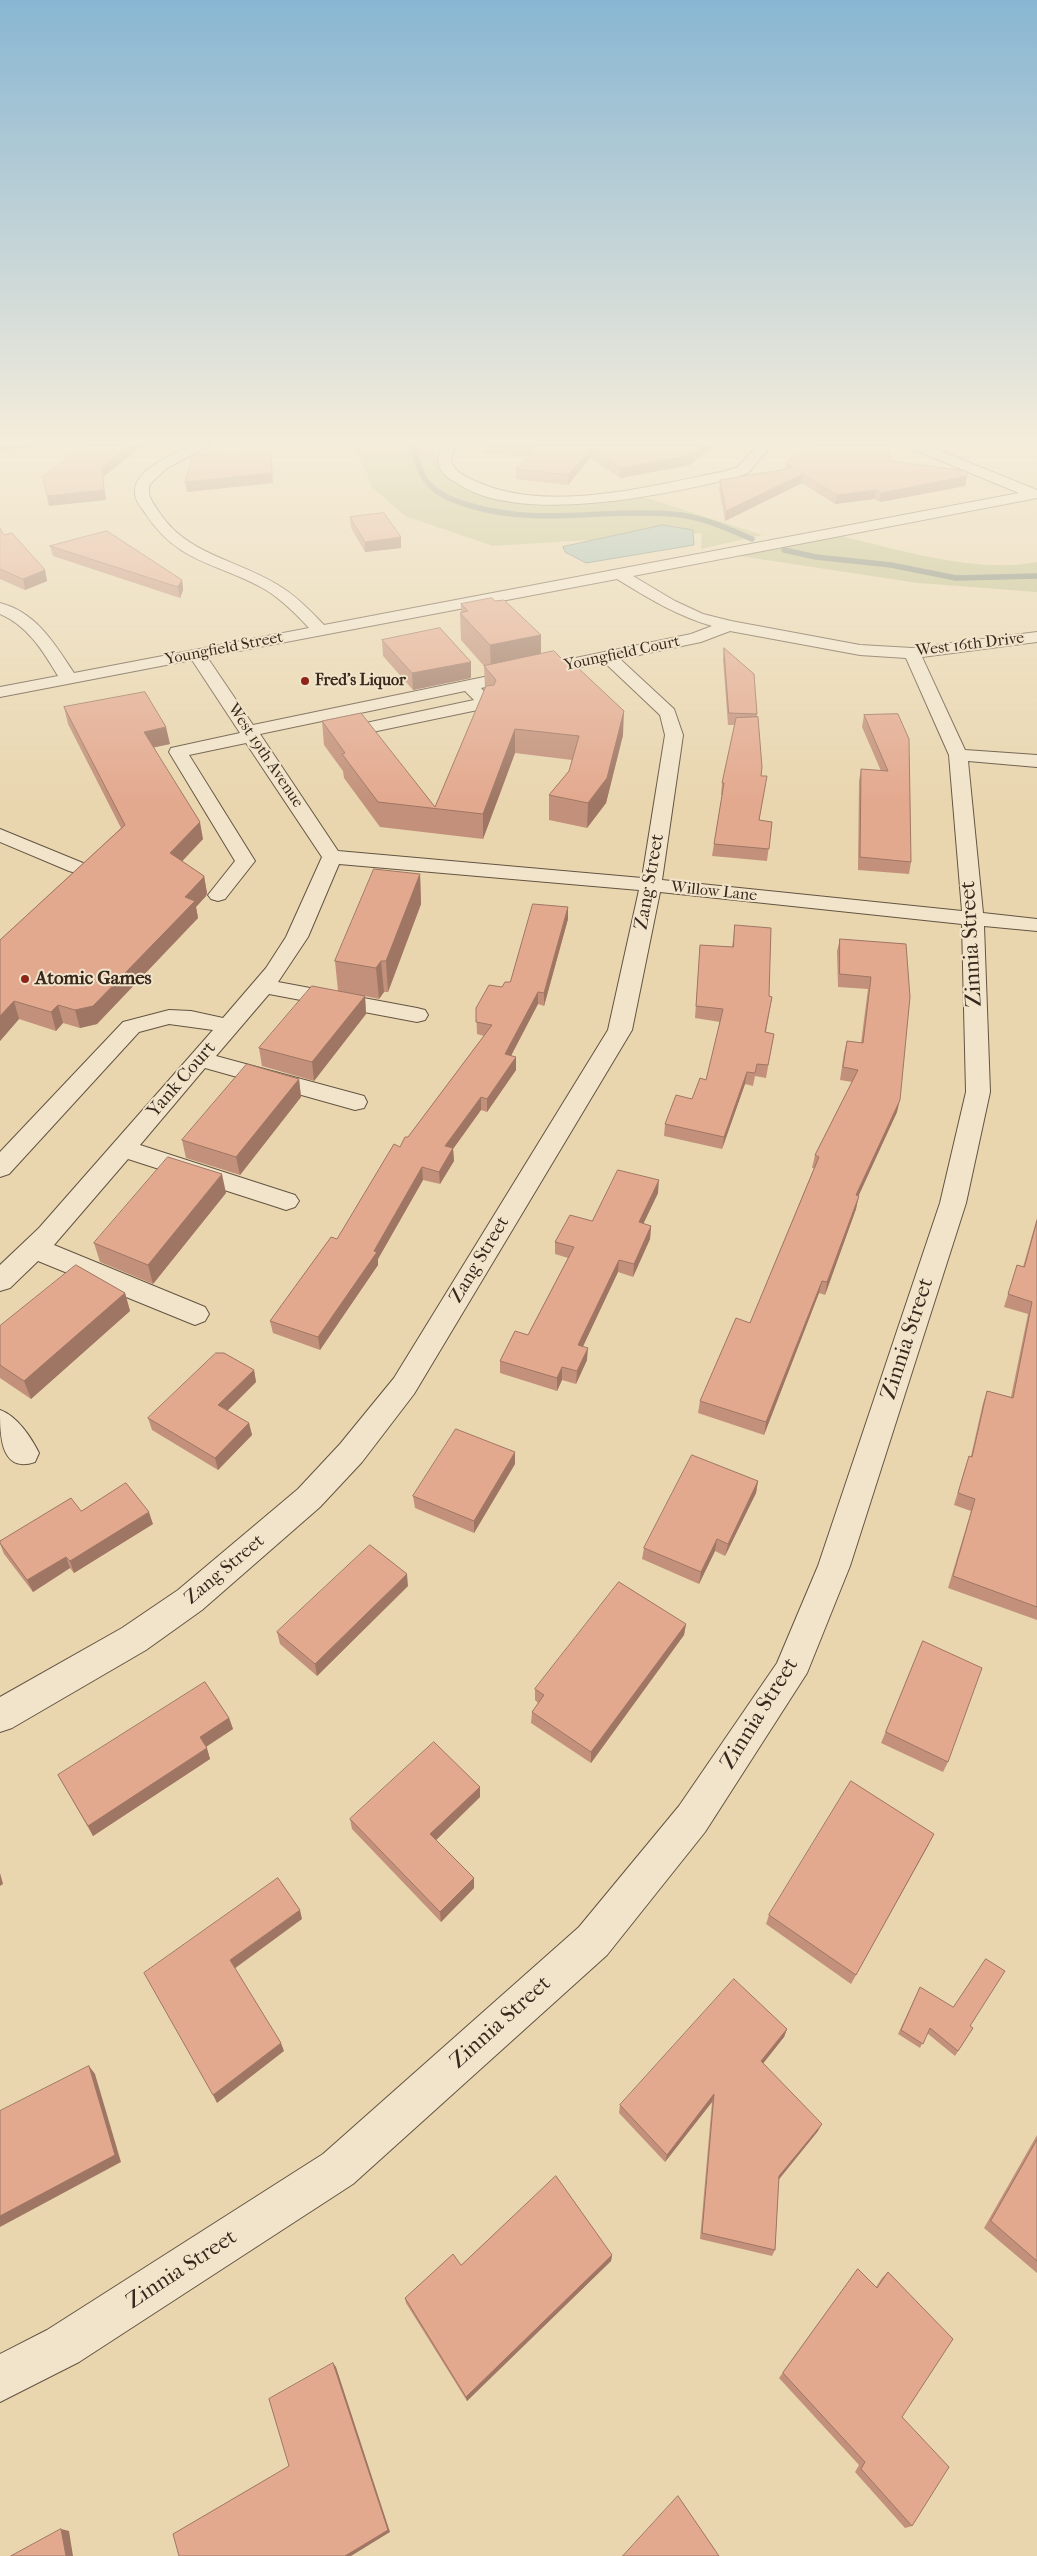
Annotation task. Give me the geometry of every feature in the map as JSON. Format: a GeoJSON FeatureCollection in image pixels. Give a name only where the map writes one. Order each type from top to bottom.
{"type":"FeatureCollection","features":[{"type":"Feature","properties":{"kind":"street"},"geometry":{"type":"LineString","coordinates":[[222,564],[273,588],[305,613],[319,630]]}},
{"type":"Feature","properties":{"kind":"street","name":"Youngfield Street"},"geometry":{"type":"LineString","coordinates":[[0,692],[664,564]]}},
{"type":"Feature","properties":{"kind":"street","name":"West 16th Drive"},"geometry":{"type":"LineString","coordinates":[[618,573],[669,604],[697,617],[729,626],[860,650],[912,653],[1037,637]]}},
{"type":"Feature","properties":{"kind":"street"},"geometry":{"type":"LineString","coordinates":[[0,608],[22,619],[41,635],[69,679]]}},
{"type":"Feature","properties":{"kind":"street"},"geometry":{"type":"LineString","coordinates":[[422,610],[435,625]]}},
{"type":"Feature","properties":{"kind":"street","name":"Youngfield Court"},"geometry":{"type":"LineString","coordinates":[[479,684],[695,638],[729,626]]}},
{"type":"Feature","properties":{"kind":"street","name":"Zinnia Street"},"geometry":{"type":"LineString","coordinates":[[0,2379],[63,2346],[338,2169],[571,1961],[592,1941],[692,1819],[790,1673],[834,1566],[953,1203],[978,1092],[973,920],[958,755],[912,653]]}},
{"type":"Feature","properties":{"kind":"street","name":"West 19th Avenue"},"geometry":{"type":"LineString","coordinates":[[197,655],[332,857]]}},
{"type":"Feature","properties":{"kind":"street","name":"Zang Street"},"geometry":{"type":"LineString","coordinates":[[0,1716],[134,1639],[190,1600],[309,1498],[351,1453],[404,1386],[620,1030],[651,885],[674,735],[668,713],[610,657]]}},
{"type":"Feature","properties":{"kind":"street"},"geometry":{"type":"LineString","coordinates":[[218,895],[245,861],[178,752],[320,717],[333,735],[486,704],[475,668]]}},
{"type":"Feature","properties":{"kind":"street"},"geometry":{"type":"LineString","coordinates":[[958,755],[1037,760]]}},
{"type":"Feature","properties":{"kind":"street"},"geometry":{"type":"LineString","coordinates":[[0,835],[76,867]]}},
{"type":"Feature","properties":{"kind":"street","name":"Willow Lane"},"geometry":{"type":"LineString","coordinates":[[332,857],[651,885],[973,920],[1037,925]]}},
{"type":"Feature","properties":{"kind":"street","name":"Yank Court"},"geometry":{"type":"LineString","coordinates":[[0,1281],[34,1248],[123,1148],[275,972],[297,937],[332,857]]}},
{"type":"Feature","properties":{"kind":"street"},"geometry":{"type":"LineString","coordinates":[[264,986],[418,1015]]}},
{"type":"Feature","properties":{"kind":"street"},"geometry":{"type":"LineString","coordinates":[[0,1168],[132,1026],[159,1016],[177,1015],[228,1026]]}},
{"type":"Feature","properties":{"kind":"street"},"geometry":{"type":"LineString","coordinates":[[200,1059],[354,1102]]}},
{"type":"Feature","properties":{"kind":"street"},"geometry":{"type":"LineString","coordinates":[[123,1148],[286,1201]]}},
{"type":"Feature","properties":{"kind":"street"},"geometry":{"type":"LineString","coordinates":[[34,1248],[195,1314]]}},
{"type":"Feature","properties":{"kind":"street"},"geometry":{"type":"LineString","coordinates":[[0,1422],[24,1453]]}},
{"type":"Feature","properties":{"kind":"green space"},"geometry":{"type":"Polygon","coordinates":[[[794,564],[1037,564],[1037,592],[918,583],[794,564]]]}},
{"type":"Feature","properties":{"kind":"building"},"geometry":{"type":"Polygon","coordinates":[[[0,564],[40,564],[45,570],[23,579],[0,569],[0,564]]]}},
{"type":"Feature","properties":{"kind":"building"},"geometry":{"type":"Polygon","coordinates":[[[107,564],[158,564],[182,580],[178,587],[107,564]]]}},
{"type":"Feature","properties":{"kind":"building"},"geometry":{"type":"Polygon","coordinates":[[[492,598],[495,601],[504,600],[541,635],[490,645],[460,613],[468,611],[461,604],[492,598]]]}},
{"type":"Feature","properties":{"kind":"building"},"geometry":{"type":"Polygon","coordinates":[[[440,628],[471,662],[412,673],[382,640],[440,628]]]}},
{"type":"Feature","properties":{"kind":"building"},"geometry":{"type":"Polygon","coordinates":[[[724,648],[754,674],[757,714],[729,713],[724,648]]]}},
{"type":"Feature","properties":{"kind":"building"},"geometry":{"type":"Polygon","coordinates":[[[554,651],[571,668],[576,666],[624,711],[607,778],[588,803],[549,795],[569,771],[579,736],[515,729],[483,814],[378,802],[342,754],[345,753],[322,721],[361,713],[435,807],[486,686],[494,685],[496,680],[484,666],[554,651]]]}},
{"type":"Feature","properties":{"kind":"building"},"geometry":{"type":"Polygon","coordinates":[[[145,692],[166,727],[144,732],[200,822],[170,853],[204,876],[185,897],[195,901],[93,1006],[75,1010],[58,1005],[51,1012],[14,1001],[0,1016],[0,940],[125,825],[64,707],[145,692]]]}},
{"type":"Feature","properties":{"kind":"building"},"geometry":{"type":"Polygon","coordinates":[[[898,714],[909,739],[911,862],[860,857],[861,769],[888,771],[864,715],[898,714]]]}},
{"type":"Feature","properties":{"kind":"building"},"geometry":{"type":"Polygon","coordinates":[[[758,717],[761,776],[767,776],[759,820],[772,822],[769,849],[714,844],[724,783],[722,783],[736,718],[758,717]]]}},
{"type":"Feature","properties":{"kind":"building"},"geometry":{"type":"Polygon","coordinates":[[[374,869],[420,874],[386,961],[381,961],[376,968],[335,961],[374,869]]]}},
{"type":"Feature","properties":{"kind":"building"},"geometry":{"type":"Polygon","coordinates":[[[533,904],[568,907],[544,993],[538,992],[505,1054],[516,1057],[487,1099],[481,1097],[445,1146],[453,1148],[439,1172],[422,1167],[374,1251],[377,1252],[318,1337],[270,1321],[331,1237],[337,1239],[394,1144],[400,1147],[405,1137],[408,1137],[492,1025],[476,1022],[476,1008],[489,985],[502,987],[505,982],[510,982],[533,904]]]}},
{"type":"Feature","properties":{"kind":"building"},"geometry":{"type":"Polygon","coordinates":[[[735,925],[771,928],[769,996],[772,997],[765,1032],[774,1034],[768,1065],[757,1064],[755,1073],[747,1072],[724,1137],[665,1124],[676,1095],[692,1099],[700,1078],[706,1080],[723,1009],[696,1006],[700,945],[733,947],[735,925]]]}},
{"type":"Feature","properties":{"kind":"building"},"geometry":{"type":"Polygon","coordinates":[[[840,939],[906,944],[910,997],[900,1100],[856,1195],[859,1196],[827,1282],[822,1281],[766,1422],[700,1401],[736,1318],[750,1323],[819,1157],[815,1155],[858,1070],[843,1067],[847,1041],[863,1043],[871,977],[840,974],[840,939]]]}},
{"type":"Feature","properties":{"kind":"building"},"geometry":{"type":"Polygon","coordinates":[[[312,986],[365,996],[312,1062],[259,1048],[312,986]]]}},
{"type":"Feature","properties":{"kind":"building"},"geometry":{"type":"Polygon","coordinates":[[[247,1064],[299,1079],[236,1157],[182,1140],[247,1064]]]}},
{"type":"Feature","properties":{"kind":"building"},"geometry":{"type":"Polygon","coordinates":[[[168,1157],[222,1174],[148,1265],[94,1243],[168,1157]]]}},
{"type":"Feature","properties":{"kind":"building"},"geometry":{"type":"Polygon","coordinates":[[[618,1170],[659,1180],[639,1222],[651,1226],[634,1264],[619,1260],[578,1345],[588,1348],[577,1371],[562,1367],[557,1378],[500,1361],[515,1331],[528,1335],[574,1247],[555,1242],[570,1215],[592,1221],[618,1170]]]}},
{"type":"Feature","properties":{"kind":"building"},"geometry":{"type":"Polygon","coordinates":[[[1037,1221],[1037,1607],[953,1576],[975,1499],[958,1493],[969,1456],[972,1457],[987,1391],[1013,1398],[1032,1302],[1008,1294],[1017,1265],[1024,1267],[1037,1221]]]}},
{"type":"Feature","properties":{"kind":"building"},"geometry":{"type":"Polygon","coordinates":[[[76,1265],[125,1293],[24,1381],[0,1365],[0,1326],[76,1265]]]}},
{"type":"Feature","properties":{"kind":"building"},"geometry":{"type":"Polygon","coordinates":[[[216,1353],[224,1353],[254,1370],[218,1405],[249,1423],[215,1458],[148,1418],[216,1353]]]}},
{"type":"Feature","properties":{"kind":"building"},"geometry":{"type":"Polygon","coordinates":[[[456,1429],[515,1452],[474,1521],[413,1496],[456,1429]]]}},
{"type":"Feature","properties":{"kind":"building"},"geometry":{"type":"Polygon","coordinates":[[[692,1455],[758,1481],[728,1544],[717,1539],[701,1572],[644,1548],[692,1455]]]}},
{"type":"Feature","properties":{"kind":"building"},"geometry":{"type":"Polygon","coordinates":[[[126,1483],[149,1512],[70,1561],[66,1557],[27,1580],[0,1543],[0,1541],[71,1498],[81,1511],[126,1483]]]}},
{"type":"Feature","properties":{"kind":"building"},"geometry":{"type":"Polygon","coordinates":[[[370,1545],[407,1574],[315,1664],[277,1632],[370,1545]]]}},
{"type":"Feature","properties":{"kind":"building"},"geometry":{"type":"Polygon","coordinates":[[[619,1582],[686,1624],[591,1752],[532,1712],[544,1695],[535,1689],[619,1582]]]}},
{"type":"Feature","properties":{"kind":"building"},"geometry":{"type":"Polygon","coordinates":[[[923,1641],[982,1668],[948,1762],[886,1732],[923,1641]]]}},
{"type":"Feature","properties":{"kind":"building"},"geometry":{"type":"Polygon","coordinates":[[[205,1682],[229,1718],[200,1737],[207,1748],[88,1826],[58,1775],[205,1682]]]}},
{"type":"Feature","properties":{"kind":"building"},"geometry":{"type":"Polygon","coordinates":[[[434,1742],[480,1787],[430,1834],[474,1878],[440,1912],[350,1819],[434,1742]]]}},
{"type":"Feature","properties":{"kind":"building"},"geometry":{"type":"Polygon","coordinates":[[[851,1781],[934,1834],[856,1975],[769,1915],[851,1781]]]}},
{"type":"Feature","properties":{"kind":"building"},"geometry":{"type":"Polygon","coordinates":[[[278,1878],[300,1910],[230,1960],[281,2043],[213,2095],[144,1973],[278,1878]]]}},
{"type":"Feature","properties":{"kind":"building"},"geometry":{"type":"Polygon","coordinates":[[[986,1959],[1005,1971],[970,2026],[973,2028],[958,2051],[930,2028],[923,2044],[901,2030],[920,1987],[953,2007],[986,1959]]]}},
{"type":"Feature","properties":{"kind":"building"},"geometry":{"type":"Polygon","coordinates":[[[734,1979],[787,2029],[761,2061],[822,2124],[779,2176],[775,2250],[702,2233],[714,2094],[667,2155],[620,2105],[734,1979]]]}},
{"type":"Feature","properties":{"kind":"building"},"geometry":{"type":"Polygon","coordinates":[[[89,2066],[115,2155],[0,2216],[0,2111],[89,2066]]]}},
{"type":"Feature","properties":{"kind":"building"},"geometry":{"type":"Polygon","coordinates":[[[1037,2140],[1037,2261],[991,2221],[1037,2140]]]}},
{"type":"Feature","properties":{"kind":"building"},"geometry":{"type":"Polygon","coordinates":[[[556,2176],[612,2255],[466,2397],[405,2298],[453,2254],[461,2265],[556,2176]]]}},
{"type":"Feature","properties":{"kind":"building"},"geometry":{"type":"Polygon","coordinates":[[[858,2269],[877,2288],[888,2272],[953,2339],[902,2417],[949,2467],[912,2526],[861,2469],[865,2462],[783,2373],[858,2269]]]}},
{"type":"Feature","properties":{"kind":"building"},"geometry":{"type":"Polygon","coordinates":[[[333,2363],[388,2530],[345,2556],[179,2556],[173,2534],[289,2466],[269,2399],[333,2363]]]}},
{"type":"Feature","properties":{"kind":"building"},"geometry":{"type":"Polygon","coordinates":[[[678,2496],[719,2556],[623,2556],[678,2496]]]}},
{"type":"Feature","properties":{"kind":"building"},"geometry":{"type":"Polygon","coordinates":[[[61,2529],[66,2556],[11,2556],[61,2529]]]}},
{"type":"Feature","properties":{"kind":"waterway"},"geometry":{"type":"LineString","coordinates":[[884,564],[956,578],[1037,576]]}},
{"type":"Feature","properties":{"kind":"place","name":"Fred's Liquor"},"geometry":{"type":"Point","coordinates":[305,681]}},
{"type":"Feature","properties":{"kind":"place","name":"Atomic Games"},"geometry":{"type":"Point","coordinates":[25,979]}}]}
